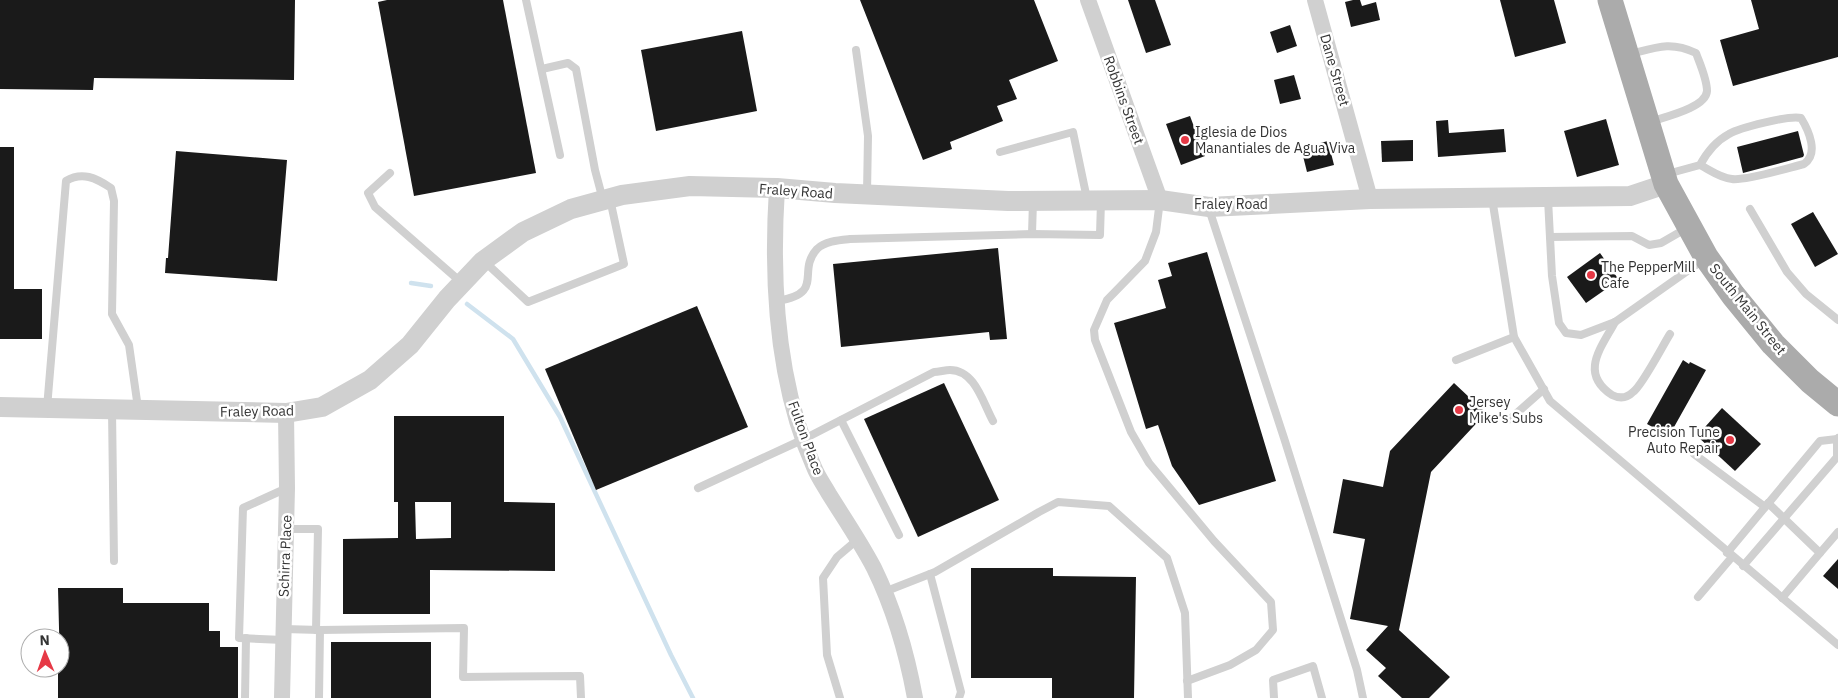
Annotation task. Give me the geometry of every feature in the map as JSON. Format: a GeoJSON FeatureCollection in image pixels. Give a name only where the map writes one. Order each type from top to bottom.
{"type":"FeatureCollection","features":[{"type":"Feature","properties":{"kind":"main road","name":"South Main Street"},"geometry":{"type":"LineString","coordinates":[[1610,0],[1665,180],[1706,257],[1733,295],[1773,344],[1838,404]]}},
{"type":"Feature","properties":{"kind":"street","name":"Robbins Street"},"geometry":{"type":"LineString","coordinates":[[1088,0],[1160,200]]}},
{"type":"Feature","properties":{"kind":"street","name":"Dane Street"},"geometry":{"type":"LineString","coordinates":[[1315,0],[1370,199]]}},
{"type":"Feature","properties":{"kind":"street","name":"Fraley Road"},"geometry":{"type":"LineString","coordinates":[[0,407],[286,413],[322,407],[370,380],[410,344],[447,299],[483,261],[523,232],[571,209],[622,195],[690,186],[777,188],[867,195],[1033,201],[1160,200],[1208,207],[1370,199],[1630,196],[1665,180]]}},
{"type":"Feature","properties":{"kind":"street","name":"Fulton Place"},"geometry":{"type":"LineString","coordinates":[[777,188],[774,223],[777,301],[782,352],[793,409],[814,468],[874,568],[909,664],[915,698]]}},
{"type":"Feature","properties":{"kind":"street","name":"Schirra Place"},"geometry":{"type":"LineString","coordinates":[[282,698],[287,488],[286,413]]}},
{"type":"Feature","properties":{"kind":"lane"},"geometry":{"type":"LineString","coordinates":[[526,0],[560,155]]}},
{"type":"Feature","properties":{"kind":"lane"},"geometry":{"type":"LineString","coordinates":[[1627,56],[1662,46],[1674,45],[1696,53],[1707,91],[1705,99],[1696,106],[1648,123]]}},
{"type":"Feature","properties":{"kind":"lane"},"geometry":{"type":"LineString","coordinates":[[856,50],[868,136],[867,195]]}},
{"type":"Feature","properties":{"kind":"lane"},"geometry":{"type":"LineString","coordinates":[[483,261],[528,302],[624,264],[606,199],[595,170],[576,69],[568,63],[542,69]]}},
{"type":"Feature","properties":{"kind":"lane"},"geometry":{"type":"LineString","coordinates":[[1665,180],[1700,165],[1707,153],[1717,142],[1730,133],[1786,117],[1801,118],[1813,152],[1810,160],[1804,164],[1733,180],[1700,165]]}},
{"type":"Feature","properties":{"kind":"lane"},"geometry":{"type":"LineString","coordinates":[[777,301],[793,299],[803,293],[808,281],[810,260],[818,248],[829,242],[850,238],[1032,234],[1100,235],[1094,201],[1073,132],[1000,152]]}},
{"type":"Feature","properties":{"kind":"lane"},"geometry":{"type":"LineString","coordinates":[[390,173],[368,193],[375,208],[462,283]]}},
{"type":"Feature","properties":{"kind":"lane"},"geometry":{"type":"LineString","coordinates":[[47,408],[66,181],[75,176],[95,178],[111,188],[114,201],[112,314],[129,345],[138,410]]}},
{"type":"Feature","properties":{"kind":"lane"},"geometry":{"type":"LineString","coordinates":[[1548,196],[1552,276],[1559,323],[1566,333],[1581,335],[1615,322],[1706,257]]}},
{"type":"Feature","properties":{"kind":"lane"},"geometry":{"type":"LineString","coordinates":[[1492,197],[1514,337],[1550,401],[1838,645]]}},
{"type":"Feature","properties":{"kind":"lane"},"geometry":{"type":"LineString","coordinates":[[1160,200],[1156,232],[1145,261],[1107,300],[1094,330],[1095,340],[1131,432],[1150,464],[1214,541],[1271,602],[1273,630],[1256,650],[1230,665],[1187,681]]}},
{"type":"Feature","properties":{"kind":"lane"},"geometry":{"type":"LineString","coordinates":[[1032,234],[1033,201]]}},
{"type":"Feature","properties":{"kind":"lane"},"geometry":{"type":"LineString","coordinates":[[1208,207],[1284,438],[1357,670],[1363,698]]}},
{"type":"Feature","properties":{"kind":"lane"},"geometry":{"type":"LineString","coordinates":[[1750,209],[1787,272],[1806,294],[1838,320]]}},
{"type":"Feature","properties":{"kind":"lane"},"geometry":{"type":"LineString","coordinates":[[1550,237],[1632,236],[1649,245],[1661,243],[1690,227]]}},
{"type":"Feature","properties":{"kind":"lane"},"geometry":{"type":"LineString","coordinates":[[1615,322],[1593,368],[1596,377],[1605,390],[1615,396],[1624,398],[1635,391],[1670,334]]}},
{"type":"Feature","properties":{"kind":"lane"},"geometry":{"type":"LineString","coordinates":[[1456,360],[1514,337]]}},
{"type":"Feature","properties":{"kind":"lane"},"geometry":{"type":"LineString","coordinates":[[698,488],[804,439],[934,372],[951,370],[966,374],[972,380],[993,422]]}},
{"type":"Feature","properties":{"kind":"lane"},"geometry":{"type":"LineString","coordinates":[[1510,419],[1544,389]]}},
{"type":"Feature","properties":{"kind":"lane"},"geometry":{"type":"LineString","coordinates":[[112,410],[114,561]]}},
{"type":"Feature","properties":{"kind":"lane"},"geometry":{"type":"LineString","coordinates":[[841,420],[899,534]]}},
{"type":"Feature","properties":{"kind":"lane"},"geometry":{"type":"LineString","coordinates":[[1698,597],[1767,505],[1820,441],[1837,439],[1837,456],[1743,566]]}},
{"type":"Feature","properties":{"kind":"lane"},"geometry":{"type":"LineString","coordinates":[[1694,454],[1785,518],[1820,553]]}},
{"type":"Feature","properties":{"kind":"lane"},"geometry":{"type":"LineString","coordinates":[[287,488],[243,508],[239,638],[318,630],[464,628],[463,677],[580,676],[581,698]]}},
{"type":"Feature","properties":{"kind":"lane"},"geometry":{"type":"LineString","coordinates":[[884,592],[930,574],[1058,502],[1109,506],[1168,558],[1185,613],[1188,698]]}},
{"type":"Feature","properties":{"kind":"lane"},"geometry":{"type":"LineString","coordinates":[[286,529],[318,529],[319,698]]}},
{"type":"Feature","properties":{"kind":"lane"},"geometry":{"type":"LineString","coordinates":[[1782,598],[1838,532]]}},
{"type":"Feature","properties":{"kind":"lane"},"geometry":{"type":"LineString","coordinates":[[840,698],[827,655],[823,578],[837,557],[857,540]]}},
{"type":"Feature","properties":{"kind":"lane"},"geometry":{"type":"LineString","coordinates":[[930,574],[961,692],[959,698]]}},
{"type":"Feature","properties":{"kind":"lane"},"geometry":{"type":"LineString","coordinates":[[245,698],[246,638]]}},
{"type":"Feature","properties":{"kind":"lane"},"geometry":{"type":"LineString","coordinates":[[1274,698],[1273,680],[1313,666],[1322,698]]}},
{"type":"Feature","properties":{"kind":"building"},"geometry":{"type":"Polygon","coordinates":[[[0,0],[295,0],[294,80],[94,78],[93,90],[0,89],[0,0]]]}},
{"type":"Feature","properties":{"kind":"building"},"geometry":{"type":"Polygon","coordinates":[[[387,0],[503,0],[536,173],[414,196],[378,2],[387,0]]]}},
{"type":"Feature","properties":{"kind":"building"},"geometry":{"type":"Polygon","coordinates":[[[860,0],[1034,0],[1058,61],[1009,80],[1017,99],[997,106],[1003,121],[950,142],[952,149],[923,160],[860,0]]]}},
{"type":"Feature","properties":{"kind":"building"},"geometry":{"type":"Polygon","coordinates":[[[1128,0],[1155,0],[1171,45],[1146,53],[1128,0]]]}},
{"type":"Feature","properties":{"kind":"building"},"geometry":{"type":"Polygon","coordinates":[[[1360,0],[1362,6],[1376,2],[1380,20],[1351,27],[1345,2],[1360,0]]]}},
{"type":"Feature","properties":{"kind":"building"},"geometry":{"type":"Polygon","coordinates":[[[1500,0],[1554,0],[1566,43],[1515,57],[1500,0]]]}},
{"type":"Feature","properties":{"kind":"building"},"geometry":{"type":"Polygon","coordinates":[[[1751,0],[1838,0],[1838,57],[1733,86],[1720,40],[1759,29],[1751,0]]]}},
{"type":"Feature","properties":{"kind":"building"},"geometry":{"type":"Polygon","coordinates":[[[1290,25],[1297,46],[1277,53],[1270,32],[1290,25]]]}},
{"type":"Feature","properties":{"kind":"building"},"geometry":{"type":"Polygon","coordinates":[[[742,31],[757,111],[656,131],[641,50],[742,31]]]}},
{"type":"Feature","properties":{"kind":"building"},"geometry":{"type":"Polygon","coordinates":[[[1294,75],[1301,99],[1280,104],[1274,80],[1294,75]]]}},
{"type":"Feature","properties":{"kind":"building","name":"Iglesia de Dios Manantiales de Agua Viva"},"geometry":{"type":"Polygon","coordinates":[[[1190,116],[1205,156],[1181,165],[1166,124],[1190,116]]]}},
{"type":"Feature","properties":{"kind":"building"},"geometry":{"type":"Polygon","coordinates":[[[1606,119],[1619,165],[1577,177],[1564,131],[1606,119]]]}},
{"type":"Feature","properties":{"kind":"building"},"geometry":{"type":"Polygon","coordinates":[[[1448,120],[1449,133],[1504,129],[1506,152],[1438,157],[1436,121],[1448,120]]]}},
{"type":"Feature","properties":{"kind":"building"},"geometry":{"type":"Polygon","coordinates":[[[1798,131],[1803,157],[1743,173],[1737,147],[1798,131]]]}},
{"type":"Feature","properties":{"kind":"building"},"geometry":{"type":"Polygon","coordinates":[[[1413,140],[1413,161],[1382,162],[1381,141],[1413,140]]]}},
{"type":"Feature","properties":{"kind":"building"},"geometry":{"type":"Polygon","coordinates":[[[1328,141],[1334,165],[1307,172],[1301,148],[1328,141]]]}},
{"type":"Feature","properties":{"kind":"building"},"geometry":{"type":"Polygon","coordinates":[[[0,147],[14,147],[14,289],[42,289],[42,339],[0,339],[0,147]]]}},
{"type":"Feature","properties":{"kind":"building"},"geometry":{"type":"Polygon","coordinates":[[[176,151],[287,160],[277,281],[165,273],[166,258],[168,258],[176,151]]]}},
{"type":"Feature","properties":{"kind":"building"},"geometry":{"type":"Polygon","coordinates":[[[1813,212],[1838,254],[1815,267],[1791,224],[1813,212]]]}},
{"type":"Feature","properties":{"kind":"building"},"geometry":{"type":"Polygon","coordinates":[[[998,248],[1007,339],[990,340],[989,332],[841,347],[833,264],[998,248]]]}},
{"type":"Feature","properties":{"kind":"building"},"geometry":{"type":"Polygon","coordinates":[[[1207,252],[1276,481],[1199,505],[1172,466],[1158,425],[1146,429],[1114,323],[1166,308],[1158,280],[1172,276],[1168,263],[1207,252]]]}},
{"type":"Feature","properties":{"kind":"building"},"geometry":{"type":"Polygon","coordinates":[[[1600,253],[1619,280],[1586,303],[1567,277],[1600,253]]]}},
{"type":"Feature","properties":{"kind":"building"},"geometry":{"type":"Polygon","coordinates":[[[697,306],[748,427],[596,490],[545,369],[697,306]]]}},
{"type":"Feature","properties":{"kind":"building"},"geometry":{"type":"Polygon","coordinates":[[[1683,360],[1706,370],[1669,436],[1647,424],[1683,360]]]}},
{"type":"Feature","properties":{"kind":"building"},"geometry":{"type":"Polygon","coordinates":[[[944,383],[999,500],[918,537],[864,419],[944,383]]]}},
{"type":"Feature","properties":{"kind":"building"},"geometry":{"type":"Polygon","coordinates":[[[1454,383],[1486,413],[1431,472],[1399,630],[1450,677],[1429,698],[1402,698],[1378,676],[1386,668],[1366,650],[1388,626],[1350,619],[1365,539],[1333,533],[1343,479],[1383,487],[1390,451],[1454,383]]]}},
{"type":"Feature","properties":{"kind":"building"},"geometry":{"type":"Polygon","coordinates":[[[1722,408],[1761,444],[1735,471],[1697,436],[1722,408]]]}},
{"type":"Feature","properties":{"kind":"building"},"geometry":{"type":"Polygon","coordinates":[[[394,416],[504,416],[504,502],[555,503],[555,571],[430,570],[430,614],[343,614],[343,539],[398,538],[398,502],[394,502],[394,416]],[[415,502],[416,539],[451,538],[451,502],[415,502]]]}},
{"type":"Feature","properties":{"kind":"building"},"geometry":{"type":"Polygon","coordinates":[[[1838,559],[1838,589],[1823,576],[1838,559]]]}},
{"type":"Feature","properties":{"kind":"building"},"geometry":{"type":"Polygon","coordinates":[[[971,568],[1053,568],[1053,576],[1136,577],[1134,698],[1052,698],[1052,678],[971,678],[971,568]]]}},
{"type":"Feature","properties":{"kind":"building"},"geometry":{"type":"Polygon","coordinates":[[[58,588],[123,588],[123,603],[209,603],[209,631],[220,631],[220,647],[238,647],[238,698],[58,698],[58,678],[70,678],[70,628],[59,628],[58,588]]]}},
{"type":"Feature","properties":{"kind":"building"},"geometry":{"type":"Polygon","coordinates":[[[331,642],[431,642],[431,698],[331,698],[331,642]]]}},
{"type":"Feature","properties":{"kind":"waterway"},"geometry":{"type":"LineString","coordinates":[[411,283],[431,286]]}},
{"type":"Feature","properties":{"kind":"waterway"},"geometry":{"type":"LineString","coordinates":[[467,304],[513,339],[560,417],[693,698]]}},
{"type":"Feature","properties":{"kind":"place","name":"Iglesia de Dios Manantiales de Agua Viva"},"geometry":{"type":"Point","coordinates":[1185,140]}},
{"type":"Feature","properties":{"kind":"place","name":"The PepperMill Cafe"},"geometry":{"type":"Point","coordinates":[1591,275]}},
{"type":"Feature","properties":{"kind":"place","name":"Jersey Mike's Subs"},"geometry":{"type":"Point","coordinates":[1459,410]}},
{"type":"Feature","properties":{"kind":"place","name":"Precision Tune Auto Repair"},"geometry":{"type":"Point","coordinates":[1730,440]}}]}
